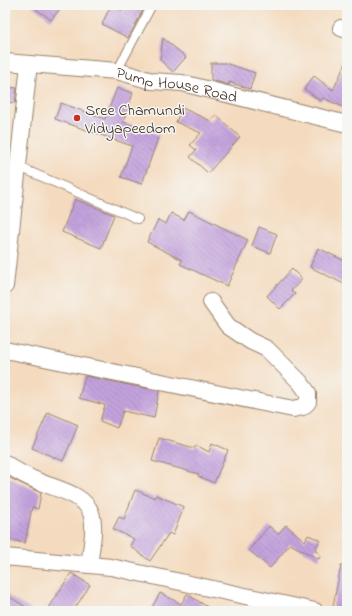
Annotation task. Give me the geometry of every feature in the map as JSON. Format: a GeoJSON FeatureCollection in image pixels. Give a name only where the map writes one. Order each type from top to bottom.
{"type":"FeatureCollection","features":[{"type":"Feature","properties":{"kind":"street","name":"Pump House Road"},"geometry":{"type":"LineString","coordinates":[[5,62],[117,71],[152,81],[182,84],[347,124]]}},
{"type":"Feature","properties":{"kind":"street"},"geometry":{"type":"LineString","coordinates":[[5,286],[29,64]]}},
{"type":"Feature","properties":{"kind":"street"},"geometry":{"type":"LineString","coordinates":[[5,350],[94,367],[293,409],[303,407],[308,402],[308,393],[300,382],[267,349],[250,341],[228,326],[211,302]]}},
{"type":"Feature","properties":{"kind":"street"},"geometry":{"type":"LineString","coordinates":[[5,463],[16,471],[73,495],[84,502],[91,513],[92,527],[89,565]]}},
{"type":"Feature","properties":{"kind":"street"},"geometry":{"type":"LineString","coordinates":[[5,557],[111,567],[315,611]]}},
{"type":"Feature","properties":{"kind":"lane"},"geometry":{"type":"LineString","coordinates":[[117,71],[152,5]]}},
{"type":"Feature","properties":{"kind":"lane"},"geometry":{"type":"LineString","coordinates":[[17,166],[138,219]]}},
{"type":"Feature","properties":{"kind":"building"},"geometry":{"type":"Polygon","coordinates":[[[31,5],[63,5],[51,20],[31,5]]]}},
{"type":"Feature","properties":{"kind":"building"},"geometry":{"type":"Polygon","coordinates":[[[111,5],[123,11],[126,5],[134,5],[143,10],[128,38],[102,24],[111,5]]]}},
{"type":"Feature","properties":{"kind":"building"},"geometry":{"type":"Polygon","coordinates":[[[163,38],[186,57],[173,72],[160,60],[163,38]]]}},
{"type":"Feature","properties":{"kind":"building"},"geometry":{"type":"Polygon","coordinates":[[[347,61],[347,109],[323,98],[320,101],[304,89],[314,76],[333,90],[347,61]]]}},
{"type":"Feature","properties":{"kind":"building"},"geometry":{"type":"Polygon","coordinates":[[[211,63],[225,63],[255,73],[250,89],[229,82],[229,85],[211,80],[211,63]]]}},
{"type":"Feature","properties":{"kind":"building"},"geometry":{"type":"Polygon","coordinates":[[[5,87],[17,88],[15,103],[5,102],[5,87]]]}},
{"type":"Feature","properties":{"kind":"building"},"geometry":{"type":"Polygon","coordinates":[[[117,88],[133,93],[123,122],[159,135],[142,184],[121,177],[132,146],[55,119],[61,103],[105,119],[117,88]]]}},
{"type":"Feature","properties":{"kind":"building"},"geometry":{"type":"Polygon","coordinates":[[[182,108],[211,121],[216,115],[240,137],[208,173],[190,157],[196,150],[190,145],[201,133],[176,122],[182,108]]]}},
{"type":"Feature","properties":{"kind":"building"},"geometry":{"type":"Polygon","coordinates":[[[75,199],[114,215],[101,248],[62,232],[75,199]]]}},
{"type":"Feature","properties":{"kind":"building"},"geometry":{"type":"Polygon","coordinates":[[[189,211],[248,240],[227,286],[180,264],[182,260],[147,242],[158,220],[166,224],[171,213],[184,220],[189,211]]]}},
{"type":"Feature","properties":{"kind":"building"},"geometry":{"type":"Polygon","coordinates":[[[259,227],[277,234],[270,253],[252,246],[259,227]]]}},
{"type":"Feature","properties":{"kind":"building"},"geometry":{"type":"Polygon","coordinates":[[[318,248],[347,262],[347,277],[344,284],[310,267],[318,248]]]}},
{"type":"Feature","properties":{"kind":"building"},"geometry":{"type":"Polygon","coordinates":[[[292,269],[302,279],[291,291],[295,294],[280,309],[267,296],[292,269]]]}},
{"type":"Feature","properties":{"kind":"building"},"geometry":{"type":"Polygon","coordinates":[[[85,376],[159,391],[154,418],[123,411],[117,428],[100,421],[105,405],[79,398],[85,376]]]}},
{"type":"Feature","properties":{"kind":"building"},"geometry":{"type":"Polygon","coordinates":[[[48,412],[78,425],[63,461],[32,448],[48,412]]]}},
{"type":"Feature","properties":{"kind":"building"},"geometry":{"type":"Polygon","coordinates":[[[159,438],[194,448],[196,445],[209,452],[212,443],[228,450],[214,483],[198,476],[199,474],[152,461],[159,438]]]}},
{"type":"Feature","properties":{"kind":"building"},"geometry":{"type":"Polygon","coordinates":[[[8,477],[41,493],[38,509],[32,507],[25,543],[5,539],[5,488],[8,477]]]}},
{"type":"Feature","properties":{"kind":"building"},"geometry":{"type":"Polygon","coordinates":[[[135,490],[155,498],[156,495],[184,507],[173,535],[169,533],[150,561],[130,546],[134,539],[113,529],[119,517],[124,519],[135,490]]]}},
{"type":"Feature","properties":{"kind":"building"},"geometry":{"type":"Polygon","coordinates":[[[286,525],[305,541],[308,535],[320,540],[315,550],[321,555],[319,559],[290,544],[270,568],[249,550],[269,526],[278,534],[286,525]]]}},
{"type":"Feature","properties":{"kind":"building"},"geometry":{"type":"Polygon","coordinates":[[[341,566],[347,566],[347,611],[332,611],[341,566]]]}},
{"type":"Feature","properties":{"kind":"building"},"geometry":{"type":"Polygon","coordinates":[[[71,573],[90,585],[73,611],[47,611],[71,573]]]}},
{"type":"Feature","properties":{"kind":"building"},"geometry":{"type":"Polygon","coordinates":[[[160,593],[181,604],[187,594],[214,611],[150,611],[160,593]]]}},
{"type":"Feature","properties":{"kind":"building"},"geometry":{"type":"Polygon","coordinates":[[[5,594],[32,611],[5,611],[5,594]]]}},
{"type":"Feature","properties":{"kind":"place","name":"Sree Chamundi Vidyapeedom"},"geometry":{"type":"Point","coordinates":[77,118]}}]}
